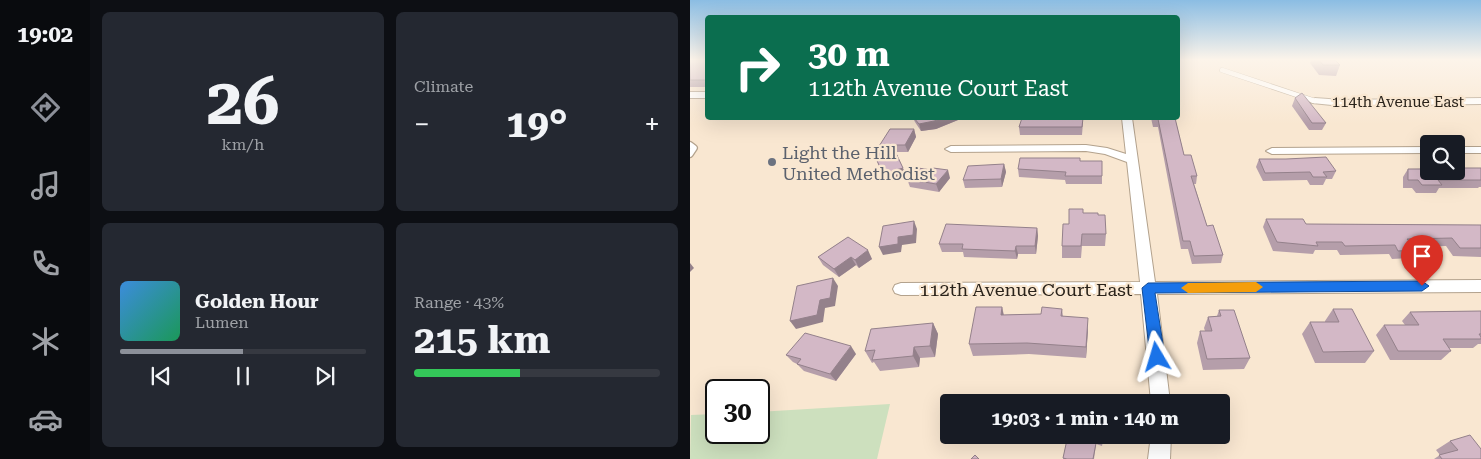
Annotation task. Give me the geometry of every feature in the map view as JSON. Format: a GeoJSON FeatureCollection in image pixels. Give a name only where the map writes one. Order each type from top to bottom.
{"type":"FeatureCollection","features":[{"type":"Feature","properties":{"kind":"street"},"geometry":{"type":"LineString","coordinates":[[690,95],[705,95]]}},
{"type":"Feature","properties":{"kind":"street","name":"114th Avenue East"},"geometry":{"type":"LineString","coordinates":[[1315,101],[1342,103],[1481,101]]}},
{"type":"Feature","properties":{"kind":"street"},"geometry":{"type":"LineString","coordinates":[[1126,120],[1160,374],[1161,394]]}},
{"type":"Feature","properties":{"kind":"street"},"geometry":{"type":"LineString","coordinates":[[951,149],[1086,148],[1107,151],[1131,160]]}},
{"type":"Feature","properties":{"kind":"street"},"geometry":{"type":"LineString","coordinates":[[1272,151],[1420,150]]}},
{"type":"Feature","properties":{"kind":"street"},"geometry":{"type":"LineString","coordinates":[[1465,150],[1481,150]]}},
{"type":"Feature","properties":{"kind":"street","name":"112th Avenue Court East"},"geometry":{"type":"LineString","coordinates":[[901,289],[1481,286]]}},
{"type":"Feature","properties":{"kind":"street"},"geometry":{"type":"LineString","coordinates":[[1159,459],[1160,444]]}},
{"type":"Feature","properties":{"kind":"lane"},"geometry":{"type":"LineString","coordinates":[[1256,81],[1315,101]]}},
{"type":"Feature","properties":{"kind":"lane"},"geometry":{"type":"LineString","coordinates":[[690,145],[694,148],[690,154]]}},
{"type":"Feature","properties":{"kind":"green space"},"geometry":{"type":"Polygon","coordinates":[[[890,404],[877,459],[690,459],[691,415],[705,414],[705,444],[770,444],[770,411],[890,404]]]}},
{"type":"Feature","properties":{"kind":"building"},"geometry":{"type":"Polygon","coordinates":[[[1302,93],[1326,123],[1312,123],[1295,98],[1302,93]]]}},
{"type":"Feature","properties":{"kind":"building"},"geometry":{"type":"Polygon","coordinates":[[[916,120],[937,120],[934,121],[919,124],[916,120]]]}},
{"type":"Feature","properties":{"kind":"building"},"geometry":{"type":"Polygon","coordinates":[[[1021,120],[1083,120],[1082,127],[1019,127],[1021,120]]]}},
{"type":"Feature","properties":{"kind":"building"},"geometry":{"type":"Polygon","coordinates":[[[1158,120],[1175,120],[1184,155],[1191,155],[1197,176],[1191,176],[1207,226],[1213,225],[1223,255],[1194,256],[1190,241],[1183,241],[1158,120]]]}},
{"type":"Feature","properties":{"kind":"building"},"geometry":{"type":"Polygon","coordinates":[[[890,129],[914,129],[905,145],[892,145],[903,168],[883,174],[874,154],[890,129]]]}},
{"type":"Feature","properties":{"kind":"building"},"geometry":{"type":"Polygon","coordinates":[[[1326,157],[1336,171],[1323,172],[1327,177],[1313,177],[1310,172],[1265,173],[1259,159],[1286,159],[1326,157]]]}},
{"type":"Feature","properties":{"kind":"building"},"geometry":{"type":"Polygon","coordinates":[[[1020,158],[1080,158],[1080,161],[1102,161],[1102,176],[1065,176],[1066,172],[1018,169],[1020,158]]]}},
{"type":"Feature","properties":{"kind":"building"},"geometry":{"type":"Polygon","coordinates":[[[1004,164],[1001,179],[963,180],[968,166],[1004,164]]]}},
{"type":"Feature","properties":{"kind":"building"},"geometry":{"type":"Polygon","coordinates":[[[918,168],[948,170],[936,184],[907,179],[918,168]]]}},
{"type":"Feature","properties":{"kind":"building"},"geometry":{"type":"Polygon","coordinates":[[[1465,168],[1481,168],[1481,180],[1465,180],[1465,168]]]}},
{"type":"Feature","properties":{"kind":"building"},"geometry":{"type":"Polygon","coordinates":[[[1408,169],[1420,169],[1420,180],[1438,180],[1442,185],[1422,185],[1418,180],[1408,180],[1408,169]]]}},
{"type":"Feature","properties":{"kind":"building"},"geometry":{"type":"Polygon","coordinates":[[[1069,209],[1083,209],[1083,213],[1105,215],[1106,234],[1082,234],[1081,246],[1062,246],[1063,224],[1069,224],[1069,209]]]}},
{"type":"Feature","properties":{"kind":"building"},"geometry":{"type":"Polygon","coordinates":[[[1266,219],[1303,219],[1306,224],[1481,225],[1481,248],[1460,248],[1452,238],[1407,239],[1416,250],[1398,251],[1395,245],[1345,246],[1342,242],[1316,242],[1318,246],[1277,242],[1266,219]]]}},
{"type":"Feature","properties":{"kind":"building"},"geometry":{"type":"Polygon","coordinates":[[[914,221],[913,235],[898,237],[898,244],[879,247],[883,226],[914,221]]]}},
{"type":"Feature","properties":{"kind":"building"},"geometry":{"type":"Polygon","coordinates":[[[946,224],[1037,228],[1035,246],[1016,246],[1015,251],[962,249],[963,244],[939,244],[946,224]]]}},
{"type":"Feature","properties":{"kind":"building"},"geometry":{"type":"Polygon","coordinates":[[[848,237],[868,250],[855,260],[851,257],[834,269],[818,257],[848,237]]]}},
{"type":"Feature","properties":{"kind":"building"},"geometry":{"type":"Polygon","coordinates":[[[833,278],[830,298],[820,300],[817,315],[790,321],[797,286],[833,278]]]}},
{"type":"Feature","properties":{"kind":"building"},"geometry":{"type":"Polygon","coordinates":[[[976,307],[1002,307],[1001,315],[1041,314],[1042,307],[1062,309],[1061,316],[1088,318],[1086,347],[1027,343],[969,344],[976,307]]]}},
{"type":"Feature","properties":{"kind":"building"},"geometry":{"type":"Polygon","coordinates":[[[1333,309],[1352,309],[1374,351],[1323,352],[1310,322],[1339,322],[1333,309]]]}},
{"type":"Feature","properties":{"kind":"building"},"geometry":{"type":"Polygon","coordinates":[[[1219,310],[1234,310],[1250,358],[1207,359],[1200,331],[1212,331],[1208,317],[1221,316],[1219,310]]]}},
{"type":"Feature","properties":{"kind":"building"},"geometry":{"type":"Polygon","coordinates":[[[1481,311],[1481,334],[1479,334],[1481,339],[1443,339],[1451,351],[1398,351],[1384,325],[1419,325],[1410,312],[1481,311]]]}},
{"type":"Feature","properties":{"kind":"building"},"geometry":{"type":"Polygon","coordinates":[[[933,323],[930,346],[914,347],[913,356],[872,360],[875,350],[865,351],[871,329],[933,323]]]}},
{"type":"Feature","properties":{"kind":"building"},"geometry":{"type":"Polygon","coordinates":[[[805,333],[851,346],[830,374],[797,364],[801,359],[786,355],[805,333]]]}},
{"type":"Feature","properties":{"kind":"building"},"geometry":{"type":"Polygon","coordinates":[[[1470,435],[1481,449],[1481,459],[1442,459],[1439,455],[1458,450],[1450,441],[1470,435]]]}},
{"type":"Feature","properties":{"kind":"building"},"geometry":{"type":"Polygon","coordinates":[[[1066,444],[1096,444],[1093,459],[1063,458],[1066,444]]]}},
{"type":"Feature","properties":{"kind":"building"},"geometry":{"type":"Polygon","coordinates":[[[975,455],[979,459],[971,459],[975,455]]]}},
{"type":"Feature","properties":{"kind":"slow traffic"},"geometry":{"type":"LineString","coordinates":[[1188,288],[1256,287]]}},
{"type":"Feature","properties":{"kind":"place","name":"Light the Hill United Methodist"},"geometry":{"type":"Point","coordinates":[772,162]}},
{"type":"Feature","properties":{"kind":"route"},"geometry":{"type":"LineString","coordinates":[[1157,357],[1148,288],[1422,286]]}}]}
